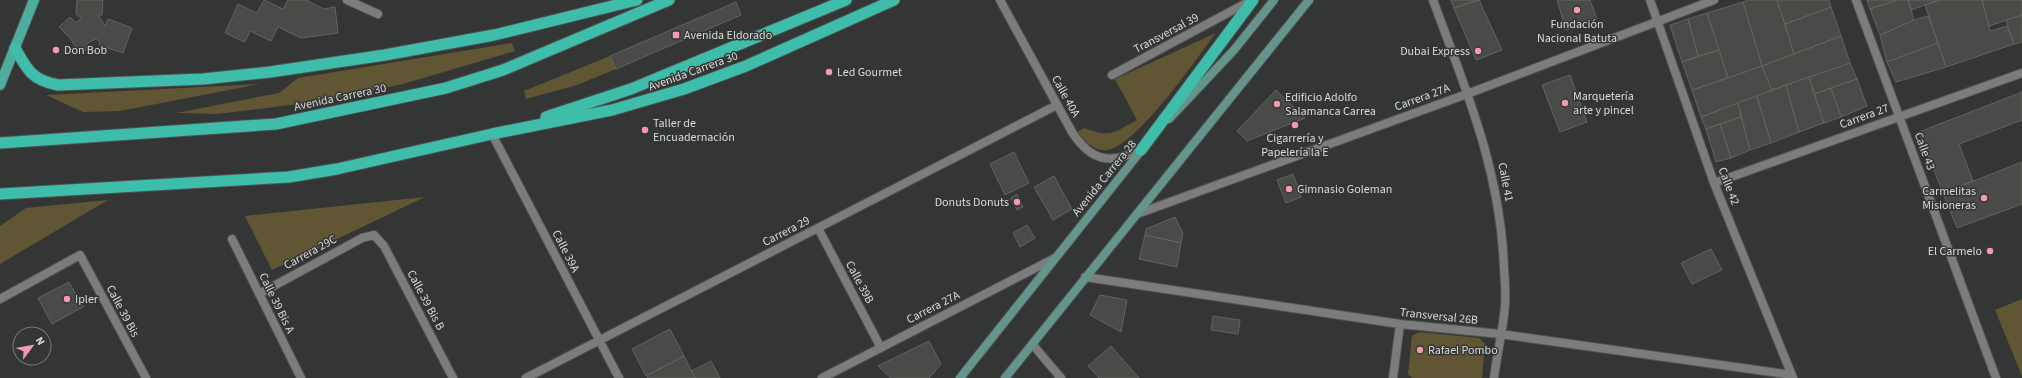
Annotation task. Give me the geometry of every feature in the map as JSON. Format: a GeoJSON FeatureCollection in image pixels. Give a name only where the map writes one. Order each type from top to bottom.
{"type":"FeatureCollection","features":[{"type":"Feature","properties":{"kind":"highway"},"geometry":{"type":"LineString","coordinates":[[15,48],[25,67],[35,77],[44,82],[58,85],[203,79],[385,55],[494,35],[637,0]]}},
{"type":"Feature","properties":{"kind":"highway","name":"Avenida Carrera 30"},"geometry":{"type":"LineString","coordinates":[[0,143],[276,124],[446,88],[489,75],[548,52],[669,0]]}},
{"type":"Feature","properties":{"kind":"highway","name":"Avenida Carrera 30"},"geometry":{"type":"LineString","coordinates":[[492,134],[631,89],[846,0]]}},
{"type":"Feature","properties":{"kind":"highway","name":"Avenida Carrera 30"},"geometry":{"type":"LineString","coordinates":[[0,194],[283,178],[337,169],[492,134],[612,110],[684,89],[774,53],[894,0]]}},
{"type":"Feature","properties":{"kind":"highway"},"geometry":{"type":"LineString","coordinates":[[1141,150],[1252,0]]}},
{"type":"Feature","properties":{"kind":"main road"},"geometry":{"type":"LineString","coordinates":[[0,85],[34,0]]}},
{"type":"Feature","properties":{"kind":"main road","name":"Avenida Carrera 28"},"geometry":{"type":"LineString","coordinates":[[960,378],[1141,150],[1234,50],[1274,0]]}},
{"type":"Feature","properties":{"kind":"main road"},"geometry":{"type":"LineString","coordinates":[[1005,378],[1309,0]]}},
{"type":"Feature","properties":{"kind":"street"},"geometry":{"type":"LineString","coordinates":[[347,0],[378,14]]}},
{"type":"Feature","properties":{"kind":"street","name":"Calle 40A"},"geometry":{"type":"LineString","coordinates":[[1000,0],[1057,105],[1076,137],[1089,153],[1100,157],[1120,158],[1141,150]]}},
{"type":"Feature","properties":{"kind":"street","name":"Transversal 39"},"geometry":{"type":"LineString","coordinates":[[1112,75],[1252,0]]}},
{"type":"Feature","properties":{"kind":"street","name":"Calle 41"},"geometry":{"type":"LineString","coordinates":[[1433,0],[1467,94],[1490,164],[1498,202],[1504,253],[1505,305],[1494,378]]}},
{"type":"Feature","properties":{"kind":"street","name":"Calle 42"},"geometry":{"type":"LineString","coordinates":[[1650,0],[1714,183],[1791,377]]}},
{"type":"Feature","properties":{"kind":"street","name":"Carrera 27A"},"geometry":{"type":"LineString","coordinates":[[1137,214],[1467,94],[1714,0]]}},
{"type":"Feature","properties":{"kind":"street","name":"Calle 43"},"geometry":{"type":"LineString","coordinates":[[1856,0],[1996,378]]}},
{"type":"Feature","properties":{"kind":"street","name":"Carrera 27"},"geometry":{"type":"LineString","coordinates":[[1714,183],[2022,73]]}},
{"type":"Feature","properties":{"kind":"street","name":"Carrera 29"},"geometry":{"type":"LineString","coordinates":[[526,378],[1057,105]]}},
{"type":"Feature","properties":{"kind":"street","name":"Calle 39A"},"geometry":{"type":"LineString","coordinates":[[492,134],[619,378]]}},
{"type":"Feature","properties":{"kind":"street","name":"Calle 39B"},"geometry":{"type":"LineString","coordinates":[[818,228],[881,348]]}},
{"type":"Feature","properties":{"kind":"street","name":"Carrera 29C"},"geometry":{"type":"LineString","coordinates":[[259,294],[362,238],[374,235]]}},
{"type":"Feature","properties":{"kind":"street","name":"Calle 39 Bis B"},"geometry":{"type":"LineString","coordinates":[[374,235],[384,246],[453,378]]}},
{"type":"Feature","properties":{"kind":"street","name":"Calle 39 Bis A"},"geometry":{"type":"LineString","coordinates":[[232,239],[301,378]]}},
{"type":"Feature","properties":{"kind":"street","name":"Calle 39 Bis"},"geometry":{"type":"LineString","coordinates":[[0,299],[80,256],[146,378]]}},
{"type":"Feature","properties":{"kind":"street","name":"Carrera 27A"},"geometry":{"type":"LineString","coordinates":[[822,378],[1055,258]]}},
{"type":"Feature","properties":{"kind":"street","name":"Transversal 26B"},"geometry":{"type":"LineString","coordinates":[[1085,277],[1400,324],[1500,334],[1791,377]]}},
{"type":"Feature","properties":{"kind":"street"},"geometry":{"type":"LineString","coordinates":[[1393,378],[1400,324]]}},
{"type":"Feature","properties":{"kind":"street"},"geometry":{"type":"LineString","coordinates":[[1033,344],[1061,378]]}},
{"type":"Feature","properties":{"kind":"shaded area"},"geometry":{"type":"Polygon","coordinates":[[[1216,33],[1165,100],[1134,134],[1119,145],[1107,150],[1098,149],[1090,145],[1077,132],[1084,128],[1100,133],[1111,133],[1137,120],[1115,79],[1216,33]]]}},
{"type":"Feature","properties":{"kind":"shaded area"},"geometry":{"type":"Polygon","coordinates":[[[512,43],[515,51],[403,84],[322,101],[217,114],[176,113],[279,93],[298,78],[512,43]]]}},
{"type":"Feature","properties":{"kind":"shaded area"},"geometry":{"type":"Polygon","coordinates":[[[610,56],[616,69],[577,85],[526,99],[524,91],[610,56]]]}},
{"type":"Feature","properties":{"kind":"shaded area"},"geometry":{"type":"Polygon","coordinates":[[[260,84],[120,111],[83,112],[46,95],[260,84]]]}},
{"type":"Feature","properties":{"kind":"shaded area"},"geometry":{"type":"Polygon","coordinates":[[[425,197],[272,270],[245,216],[425,197]]]}},
{"type":"Feature","properties":{"kind":"shaded area"},"geometry":{"type":"Polygon","coordinates":[[[108,200],[0,264],[0,226],[26,208],[108,200]]]}},
{"type":"Feature","properties":{"kind":"shaded area"},"geometry":{"type":"Polygon","coordinates":[[[2022,299],[2022,376],[1995,310],[2022,299]]]}},
{"type":"Feature","properties":{"kind":"shaded area"},"geometry":{"type":"Polygon","coordinates":[[[1419,332],[1479,338],[1485,344],[1482,378],[1412,378],[1408,374],[1412,336],[1419,332]]]}},
{"type":"Feature","properties":{"kind":"building"},"geometry":{"type":"Polygon","coordinates":[[[77,0],[103,0],[102,15],[98,15],[105,26],[108,19],[132,28],[123,53],[99,45],[100,42],[96,39],[87,43],[89,48],[79,54],[71,39],[59,27],[70,17],[76,23],[81,18],[76,14],[77,0]]]}},
{"type":"Feature","properties":{"kind":"building"},"geometry":{"type":"Polygon","coordinates":[[[264,0],[283,9],[288,0],[306,0],[324,9],[335,7],[338,33],[301,38],[278,27],[271,41],[250,31],[245,42],[225,33],[238,4],[257,13],[264,0]]]}},
{"type":"Feature","properties":{"kind":"building"},"geometry":{"type":"Polygon","coordinates":[[[1451,0],[1479,0],[1454,8],[1451,0]]]}},
{"type":"Feature","properties":{"kind":"building"},"geometry":{"type":"Polygon","coordinates":[[[1479,0],[1502,50],[1476,60],[1454,8],[1479,0]]]}},
{"type":"Feature","properties":{"kind":"building","name":"Fundación Nacional Batuta"},"geometry":{"type":"Polygon","coordinates":[[[1557,0],[1590,0],[1597,19],[1566,30],[1557,0]]]}},
{"type":"Feature","properties":{"kind":"building"},"geometry":{"type":"Polygon","coordinates":[[[1749,0],[1777,0],[1794,54],[1762,66],[1743,2],[1749,0]]]}},
{"type":"Feature","properties":{"kind":"building"},"geometry":{"type":"Polygon","coordinates":[[[1777,0],[1829,0],[1831,7],[1785,24],[1777,0]]]}},
{"type":"Feature","properties":{"kind":"building"},"geometry":{"type":"Polygon","coordinates":[[[1867,0],[1897,0],[1870,9],[1867,0]]]}},
{"type":"Feature","properties":{"kind":"building"},"geometry":{"type":"Polygon","coordinates":[[[1897,0],[1908,0],[1914,20],[1880,35],[1870,9],[1897,0]]]}},
{"type":"Feature","properties":{"kind":"building"},"geometry":{"type":"Polygon","coordinates":[[[1908,0],[1939,0],[1911,10],[1908,0]]]}},
{"type":"Feature","properties":{"kind":"building"},"geometry":{"type":"Polygon","coordinates":[[[1939,0],[1982,0],[1990,31],[2007,26],[2014,44],[1946,67],[1925,5],[1939,0]]]}},
{"type":"Feature","properties":{"kind":"building"},"geometry":{"type":"Polygon","coordinates":[[[1982,0],[2022,0],[2022,15],[1989,26],[1982,0]]]}},
{"type":"Feature","properties":{"kind":"building","name":"Avenida Eldorado"},"geometry":{"type":"Polygon","coordinates":[[[736,2],[741,15],[616,69],[610,56],[736,2]]]}},
{"type":"Feature","properties":{"kind":"building"},"geometry":{"type":"Polygon","coordinates":[[[1743,2],[1762,66],[1728,78],[1707,13],[1743,2]]]}},
{"type":"Feature","properties":{"kind":"building"},"geometry":{"type":"Polygon","coordinates":[[[1831,7],[1841,36],[1794,54],[1785,24],[1831,7]]]}},
{"type":"Feature","properties":{"kind":"building"},"geometry":{"type":"Polygon","coordinates":[[[1707,13],[1719,50],[1698,56],[1688,19],[1707,13]]]}},
{"type":"Feature","properties":{"kind":"building"},"geometry":{"type":"Polygon","coordinates":[[[2022,15],[2022,42],[2014,44],[2006,20],[2022,15]]]}},
{"type":"Feature","properties":{"kind":"building"},"geometry":{"type":"Polygon","coordinates":[[[1928,16],[1938,43],[1887,62],[1880,35],[1914,20],[1928,16]]]}},
{"type":"Feature","properties":{"kind":"building"},"geometry":{"type":"Polygon","coordinates":[[[1688,19],[1698,56],[1682,62],[1670,25],[1688,19]]]}},
{"type":"Feature","properties":{"kind":"building"},"geometry":{"type":"Polygon","coordinates":[[[1841,36],[1850,63],[1772,90],[1762,66],[1841,36]]]}},
{"type":"Feature","properties":{"kind":"building"},"geometry":{"type":"Polygon","coordinates":[[[1938,43],[1946,67],[1896,82],[1887,62],[1938,43]]]}},
{"type":"Feature","properties":{"kind":"building"},"geometry":{"type":"Polygon","coordinates":[[[1719,50],[1728,78],[1692,90],[1682,62],[1719,50]]]}},
{"type":"Feature","properties":{"kind":"building"},"geometry":{"type":"Polygon","coordinates":[[[1850,63],[1857,79],[1814,94],[1809,77],[1850,63]]]}},
{"type":"Feature","properties":{"kind":"building"},"geometry":{"type":"Polygon","coordinates":[[[1762,66],[1772,90],[1701,117],[1692,90],[1762,66]]]}},
{"type":"Feature","properties":{"kind":"building","name":"Marquetería arte y pincel"},"geometry":{"type":"Polygon","coordinates":[[[1570,75],[1587,122],[1560,132],[1542,85],[1570,75]]]}},
{"type":"Feature","properties":{"kind":"building"},"geometry":{"type":"Polygon","coordinates":[[[1809,77],[1824,123],[1799,132],[1786,85],[1809,77]]]}},
{"type":"Feature","properties":{"kind":"building"},"geometry":{"type":"Polygon","coordinates":[[[1857,79],[1867,106],[1841,117],[1831,88],[1857,79]]]}},
{"type":"Feature","properties":{"kind":"building"},"geometry":{"type":"Polygon","coordinates":[[[1786,85],[1799,132],[1771,143],[1757,96],[1786,85]]]}},
{"type":"Feature","properties":{"kind":"building"},"geometry":{"type":"Polygon","coordinates":[[[1831,88],[1841,117],[1824,123],[1814,94],[1831,88]]]}},
{"type":"Feature","properties":{"kind":"building","name":"Edificio Adolfo Salamanca Carrea"},"geometry":{"type":"Polygon","coordinates":[[[1276,90],[1305,118],[1247,141],[1237,131],[1276,90]]]}},
{"type":"Feature","properties":{"kind":"building"},"geometry":{"type":"Polygon","coordinates":[[[2022,92],[2022,120],[1959,144],[1973,181],[1943,193],[1919,132],[2022,92]]]}},
{"type":"Feature","properties":{"kind":"building"},"geometry":{"type":"Polygon","coordinates":[[[1757,96],[1771,143],[1750,150],[1738,103],[1757,96]]]}},
{"type":"Feature","properties":{"kind":"building"},"geometry":{"type":"Polygon","coordinates":[[[1738,103],[1741,117],[1706,129],[1701,117],[1738,103]]]}},
{"type":"Feature","properties":{"kind":"building"},"geometry":{"type":"Polygon","coordinates":[[[1741,117],[1750,150],[1731,158],[1720,124],[1741,117]]]}},
{"type":"Feature","properties":{"kind":"building"},"geometry":{"type":"Polygon","coordinates":[[[1720,124],[1731,158],[1716,162],[1706,129],[1720,124]]]}},
{"type":"Feature","properties":{"kind":"building"},"geometry":{"type":"Polygon","coordinates":[[[1014,152],[1029,183],[1005,195],[990,164],[1014,152]]]}},
{"type":"Feature","properties":{"kind":"building","name":"Carmelitas Misioneras"},"geometry":{"type":"Polygon","coordinates":[[[2022,162],[2022,204],[1957,228],[1943,193],[2022,162]]]}},
{"type":"Feature","properties":{"kind":"building","name":"Gimnasio Goleman"},"geometry":{"type":"Polygon","coordinates":[[[1293,174],[1301,197],[1286,203],[1277,180],[1293,174]]]}},
{"type":"Feature","properties":{"kind":"building"},"geometry":{"type":"Polygon","coordinates":[[[1054,176],[1072,209],[1053,220],[1034,187],[1054,176]]]}},
{"type":"Feature","properties":{"kind":"building","name":"Donuts Donuts"},"geometry":{"type":"Polygon","coordinates":[[[1017,194],[1023,207],[1017,210],[1011,198],[1017,194]]]}},
{"type":"Feature","properties":{"kind":"building"},"geometry":{"type":"Polygon","coordinates":[[[1175,217],[1183,234],[1181,243],[1145,235],[1146,229],[1175,217]]]}},
{"type":"Feature","properties":{"kind":"building"},"geometry":{"type":"Polygon","coordinates":[[[1027,225],[1035,238],[1020,247],[1013,233],[1027,225]]]}},
{"type":"Feature","properties":{"kind":"building"},"geometry":{"type":"Polygon","coordinates":[[[1145,235],[1181,243],[1177,267],[1139,259],[1145,235]]]}},
{"type":"Feature","properties":{"kind":"building"},"geometry":{"type":"Polygon","coordinates":[[[1711,249],[1722,270],[1692,284],[1681,263],[1711,249]]]}},
{"type":"Feature","properties":{"kind":"building"},"geometry":{"type":"Polygon","coordinates":[[[69,282],[83,307],[52,324],[38,298],[69,282]]]}},
{"type":"Feature","properties":{"kind":"building"},"geometry":{"type":"Polygon","coordinates":[[[1100,295],[1127,300],[1121,332],[1090,315],[1100,295]]]}},
{"type":"Feature","properties":{"kind":"building"},"geometry":{"type":"Polygon","coordinates":[[[1213,316],[1240,320],[1238,334],[1211,330],[1213,316]]]}},
{"type":"Feature","properties":{"kind":"building"},"geometry":{"type":"Polygon","coordinates":[[[670,329],[684,356],[646,376],[632,349],[670,329]]]}},
{"type":"Feature","properties":{"kind":"building"},"geometry":{"type":"Polygon","coordinates":[[[929,341],[941,364],[929,378],[891,378],[878,366],[929,341]]]}},
{"type":"Feature","properties":{"kind":"building"},"geometry":{"type":"Polygon","coordinates":[[[1111,346],[1139,378],[1099,378],[1088,366],[1111,346]]]}},
{"type":"Feature","properties":{"kind":"building"},"geometry":{"type":"Polygon","coordinates":[[[684,356],[695,378],[648,378],[646,376],[684,356]]]}},
{"type":"Feature","properties":{"kind":"building"},"geometry":{"type":"Polygon","coordinates":[[[711,361],[720,378],[695,378],[691,371],[711,361]]]}},
{"type":"Feature","properties":{"kind":"place","name":"Fundación Nacional Batuta"},"geometry":{"type":"Point","coordinates":[1577,10]}},
{"type":"Feature","properties":{"kind":"place","name":"Avenida Eldorado"},"geometry":{"type":"Point","coordinates":[676,35]}},
{"type":"Feature","properties":{"kind":"place","name":"Don Bob"},"geometry":{"type":"Point","coordinates":[56,50]}},
{"type":"Feature","properties":{"kind":"place","name":"Dubai Express"},"geometry":{"type":"Point","coordinates":[1478,51]}},
{"type":"Feature","properties":{"kind":"place","name":"Led Gourmet"},"geometry":{"type":"Point","coordinates":[829,72]}},
{"type":"Feature","properties":{"kind":"place","name":"Marquetería arte y pincel"},"geometry":{"type":"Point","coordinates":[1565,103]}},
{"type":"Feature","properties":{"kind":"place","name":"Edificio Adolfo Salamanca Carrea"},"geometry":{"type":"Point","coordinates":[1277,104]}},
{"type":"Feature","properties":{"kind":"place","name":"Cigarrería y Papelería la E"},"geometry":{"type":"Point","coordinates":[1295,125]}},
{"type":"Feature","properties":{"kind":"place","name":"Taller de Encuadernación"},"geometry":{"type":"Point","coordinates":[645,130]}},
{"type":"Feature","properties":{"kind":"place","name":"Gimnasio Goleman"},"geometry":{"type":"Point","coordinates":[1289,189]}},
{"type":"Feature","properties":{"kind":"place","name":"Carmelitas Misioneras"},"geometry":{"type":"Point","coordinates":[1984,198]}},
{"type":"Feature","properties":{"kind":"place","name":"Donuts Donuts"},"geometry":{"type":"Point","coordinates":[1017,202]}},
{"type":"Feature","properties":{"kind":"place","name":"El Carmelo"},"geometry":{"type":"Point","coordinates":[1990,251]}},
{"type":"Feature","properties":{"kind":"place","name":"Ipler"},"geometry":{"type":"Point","coordinates":[67,299]}},
{"type":"Feature","properties":{"kind":"place","name":"Rafael Pombo"},"geometry":{"type":"Point","coordinates":[1420,350]}}]}
